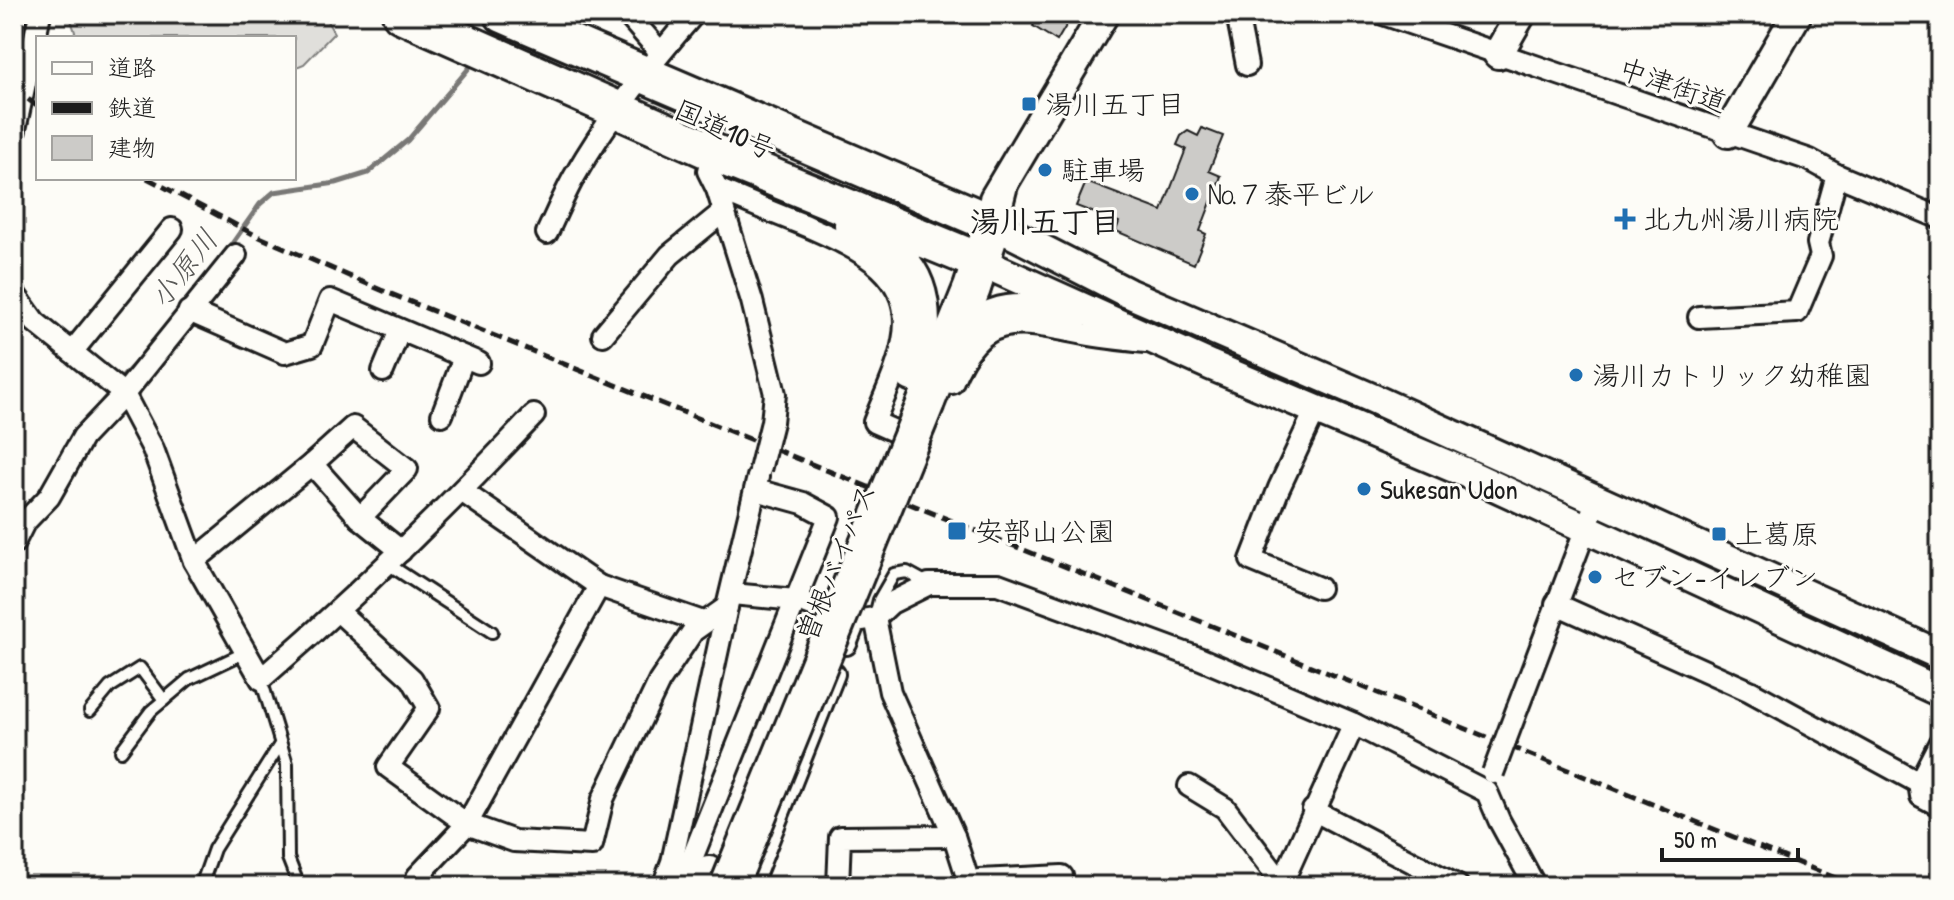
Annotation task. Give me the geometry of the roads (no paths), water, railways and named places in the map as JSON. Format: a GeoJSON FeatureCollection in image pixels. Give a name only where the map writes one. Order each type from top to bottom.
{"type":"FeatureCollection","features":[{"type":"Feature","properties":{"kind":"highway","name":"国道10号"},"geometry":{"type":"LineString","coordinates":[[401,14],[640,81]]}},
{"type":"Feature","properties":{"kind":"highway","name":"国道10号"},"geometry":{"type":"LineString","coordinates":[[480,14],[550,53],[640,81],[720,167]]}},
{"type":"Feature","properties":{"kind":"highway","name":"国道10号"},"geometry":{"type":"LineString","coordinates":[[503,14],[980,239]]}},
{"type":"Feature","properties":{"kind":"highway"},"geometry":{"type":"LineString","coordinates":[[720,167],[980,239]]}},
{"type":"Feature","properties":{"kind":"highway"},"geometry":{"type":"LineString","coordinates":[[720,167],[866,232],[889,248],[904,264],[914,281],[923,324],[920,387]]}},
{"type":"Feature","properties":{"kind":"highway","name":"曽根バイパス"},"geometry":{"type":"LineString","coordinates":[[717,884],[980,239]]}},
{"type":"Feature","properties":{"kind":"street"},"geometry":{"type":"LineString","coordinates":[[15,126],[21,61],[40,14]]}},
{"type":"Feature","properties":{"kind":"street"},"geometry":{"type":"LineString","coordinates":[[627,14],[640,81]]}},
{"type":"Feature","properties":{"kind":"street"},"geometry":{"type":"LineString","coordinates":[[547,233],[573,177],[640,81],[694,14]]}},
{"type":"Feature","properties":{"kind":"street"},"geometry":{"type":"LineString","coordinates":[[980,239],[1003,185],[1104,14]]}},
{"type":"Feature","properties":{"kind":"street"},"geometry":{"type":"LineString","coordinates":[[1237,14],[1247,65]]}},
{"type":"Feature","properties":{"kind":"street","name":"中津街道"},"geometry":{"type":"LineString","coordinates":[[1383,14],[1810,160],[1837,175],[1940,218]]}},
{"type":"Feature","properties":{"kind":"street"},"geometry":{"type":"LineString","coordinates":[[1498,54],[1521,14]]}},
{"type":"Feature","properties":{"kind":"street"},"geometry":{"type":"LineString","coordinates":[[1728,133],[1792,16]]}},
{"type":"Feature","properties":{"kind":"street"},"geometry":{"type":"LineString","coordinates":[[663,886],[672,862],[729,600],[772,422],[775,394],[752,301],[724,211],[720,167]]}},
{"type":"Feature","properties":{"kind":"street"},"geometry":{"type":"LineString","coordinates":[[720,167],[873,259],[885,271],[901,299],[905,326],[899,358],[874,422],[926,446],[966,352],[989,332],[1030,323],[1172,348]]}},
{"type":"Feature","properties":{"kind":"street"},"geometry":{"type":"LineString","coordinates":[[1699,317],[1797,312],[1821,256],[1818,243],[1837,175]]}},
{"type":"Feature","properties":{"kind":"street"},"geometry":{"type":"LineString","coordinates":[[603,335],[670,255],[724,211]]}},
{"type":"Feature","properties":{"kind":"street"},"geometry":{"type":"LineString","coordinates":[[72,352],[172,229]]}},
{"type":"Feature","properties":{"kind":"street"},"geometry":{"type":"LineString","coordinates":[[980,239],[1130,329],[1464,472],[1940,692]]}},
{"type":"Feature","properties":{"kind":"street"},"geometry":{"type":"LineString","coordinates":[[980,239],[1076,287],[1172,348]]}},
{"type":"Feature","properties":{"kind":"street"},"geometry":{"type":"LineString","coordinates":[[980,239],[1128,293],[1372,398],[1940,655]]}},
{"type":"Feature","properties":{"kind":"street"},"geometry":{"type":"LineString","coordinates":[[14,543],[24,523],[49,497],[83,437],[124,394],[236,255]]}},
{"type":"Feature","properties":{"kind":"street"},"geometry":{"type":"LineString","coordinates":[[14,293],[35,322],[124,394],[153,449],[194,561],[261,679],[339,612],[395,558],[463,492],[534,415]]}},
{"type":"Feature","properties":{"kind":"street"},"geometry":{"type":"LineString","coordinates":[[189,311],[285,353],[312,345],[330,300],[472,360],[442,415]]}},
{"type":"Feature","properties":{"kind":"street"},"geometry":{"type":"LineString","coordinates":[[920,387],[965,333],[986,315],[1000,310],[1029,308],[1130,329]]}},
{"type":"Feature","properties":{"kind":"street"},"geometry":{"type":"LineString","coordinates":[[383,371],[400,330]]}},
{"type":"Feature","properties":{"kind":"street"},"geometry":{"type":"LineString","coordinates":[[1316,409],[1279,488],[1251,560],[1319,588]]}},
{"type":"Feature","properties":{"kind":"street"},"geometry":{"type":"LineString","coordinates":[[194,561],[353,427],[407,469],[360,518]]}},
{"type":"Feature","properties":{"kind":"street"},"geometry":{"type":"LineString","coordinates":[[312,464],[395,558]]}},
{"type":"Feature","properties":{"kind":"street"},"geometry":{"type":"LineString","coordinates":[[717,884],[796,600],[829,517],[758,480]]}},
{"type":"Feature","properties":{"kind":"street"},"geometry":{"type":"LineString","coordinates":[[463,492],[599,586],[703,622]]}},
{"type":"Feature","properties":{"kind":"street"},"geometry":{"type":"LineString","coordinates":[[1490,782],[1597,499]]}},
{"type":"Feature","properties":{"kind":"street"},"geometry":{"type":"LineString","coordinates":[[717,884],[865,620],[929,584],[998,584],[1201,659],[1490,782],[1535,886]]}},
{"type":"Feature","properties":{"kind":"street"},"geometry":{"type":"LineString","coordinates":[[417,877],[467,824],[599,586]]}},
{"type":"Feature","properties":{"kind":"street"},"geometry":{"type":"LineString","coordinates":[[339,612],[412,679],[429,708],[388,767],[467,824],[514,841],[592,845],[603,799],[659,682],[693,631],[729,600],[796,600],[865,620]]}},
{"type":"Feature","properties":{"kind":"street"},"geometry":{"type":"LineString","coordinates":[[1556,604],[1750,691],[1919,783]]}},
{"type":"Feature","properties":{"kind":"street"},"geometry":{"type":"LineString","coordinates":[[865,620],[890,692],[954,836],[972,886],[979,880],[1062,876]]}},
{"type":"Feature","properties":{"kind":"street"},"geometry":{"type":"LineString","coordinates":[[1282,885],[1354,724]]}},
{"type":"Feature","properties":{"kind":"street"},"geometry":{"type":"LineString","coordinates":[[1940,742],[1919,783],[1921,796],[1940,806]]}},
{"type":"Feature","properties":{"kind":"street"},"geometry":{"type":"LineString","coordinates":[[1189,786],[1225,808],[1282,885]]}},
{"type":"Feature","properties":{"kind":"street"},"geometry":{"type":"LineString","coordinates":[[1313,810],[1458,886]]}},
{"type":"Feature","properties":{"kind":"street"},"geometry":{"type":"LineString","coordinates":[[838,886],[840,837],[954,836]]}},
{"type":"Feature","properties":{"kind":"lane"},"geometry":{"type":"LineString","coordinates":[[395,558],[492,632]]}},
{"type":"Feature","properties":{"kind":"lane"},"geometry":{"type":"LineString","coordinates":[[121,751],[151,711],[189,679],[246,652]]}},
{"type":"Feature","properties":{"kind":"lane"},"geometry":{"type":"LineString","coordinates":[[90,711],[110,687],[140,668],[164,700]]}},
{"type":"Feature","properties":{"kind":"lane"},"geometry":{"type":"LineString","coordinates":[[261,679],[287,764],[288,858],[299,886]]}},
{"type":"Feature","properties":{"kind":"lane"},"geometry":{"type":"LineString","coordinates":[[201,886],[214,849],[279,746]]}},
{"type":"Feature","properties":{"kind":"waterway","name":"小原川"},"geometry":{"type":"LineString","coordinates":[[153,342],[227,251],[260,204],[274,192],[336,183],[368,173],[408,140],[469,68]]}},
{"type":"Feature","properties":{"kind":"waterway","name":"小原川"},"geometry":{"type":"LineString","coordinates":[[119,381],[142,356]]}},
{"type":"Feature","properties":{"kind":"waterway","name":"小原川"},"geometry":{"type":"LineString","coordinates":[[75,433],[113,389]]}},
{"type":"Feature","properties":{"kind":"railway"},"geometry":{"type":"LineString","coordinates":[[14,88],[36,105]]}},
{"type":"Feature","properties":{"kind":"railway"},"geometry":{"type":"LineString","coordinates":[[151,180],[255,235],[381,290],[1855,886]]}},
{"type":"Feature","properties":{"kind":"place","name":"湯川五丁目"},"geometry":{"type":"Point","coordinates":[1029,104]}},
{"type":"Feature","properties":{"kind":"place","name":"駐車場"},"geometry":{"type":"Point","coordinates":[1045,170]}},
{"type":"Feature","properties":{"kind":"place","name":"№７泰平ビル"},"geometry":{"type":"Point","coordinates":[1192,194]}},
{"type":"Feature","properties":{"kind":"place","name":"北九州湯川病院"},"geometry":{"type":"Point","coordinates":[1625,219]}},
{"type":"Feature","properties":{"kind":"place","name":"湯川カトリック幼稚園"},"geometry":{"type":"Point","coordinates":[1576,375]}},
{"type":"Feature","properties":{"kind":"place","name":"Sukesan Udon"},"geometry":{"type":"Point","coordinates":[1364,489]}},
{"type":"Feature","properties":{"kind":"place","name":"安部山公園"},"geometry":{"type":"Point","coordinates":[957,531]}},
{"type":"Feature","properties":{"kind":"place","name":"上葛原"},"geometry":{"type":"Point","coordinates":[1719,534]}},
{"type":"Feature","properties":{"kind":"place","name":"セブン-イレブン"},"geometry":{"type":"Point","coordinates":[1595,577]}},
{"type":"Feature","properties":{"kind":"district","name":"湯川五丁目"},"geometry":{"type":"Point","coordinates":[1045,221]}}]}
